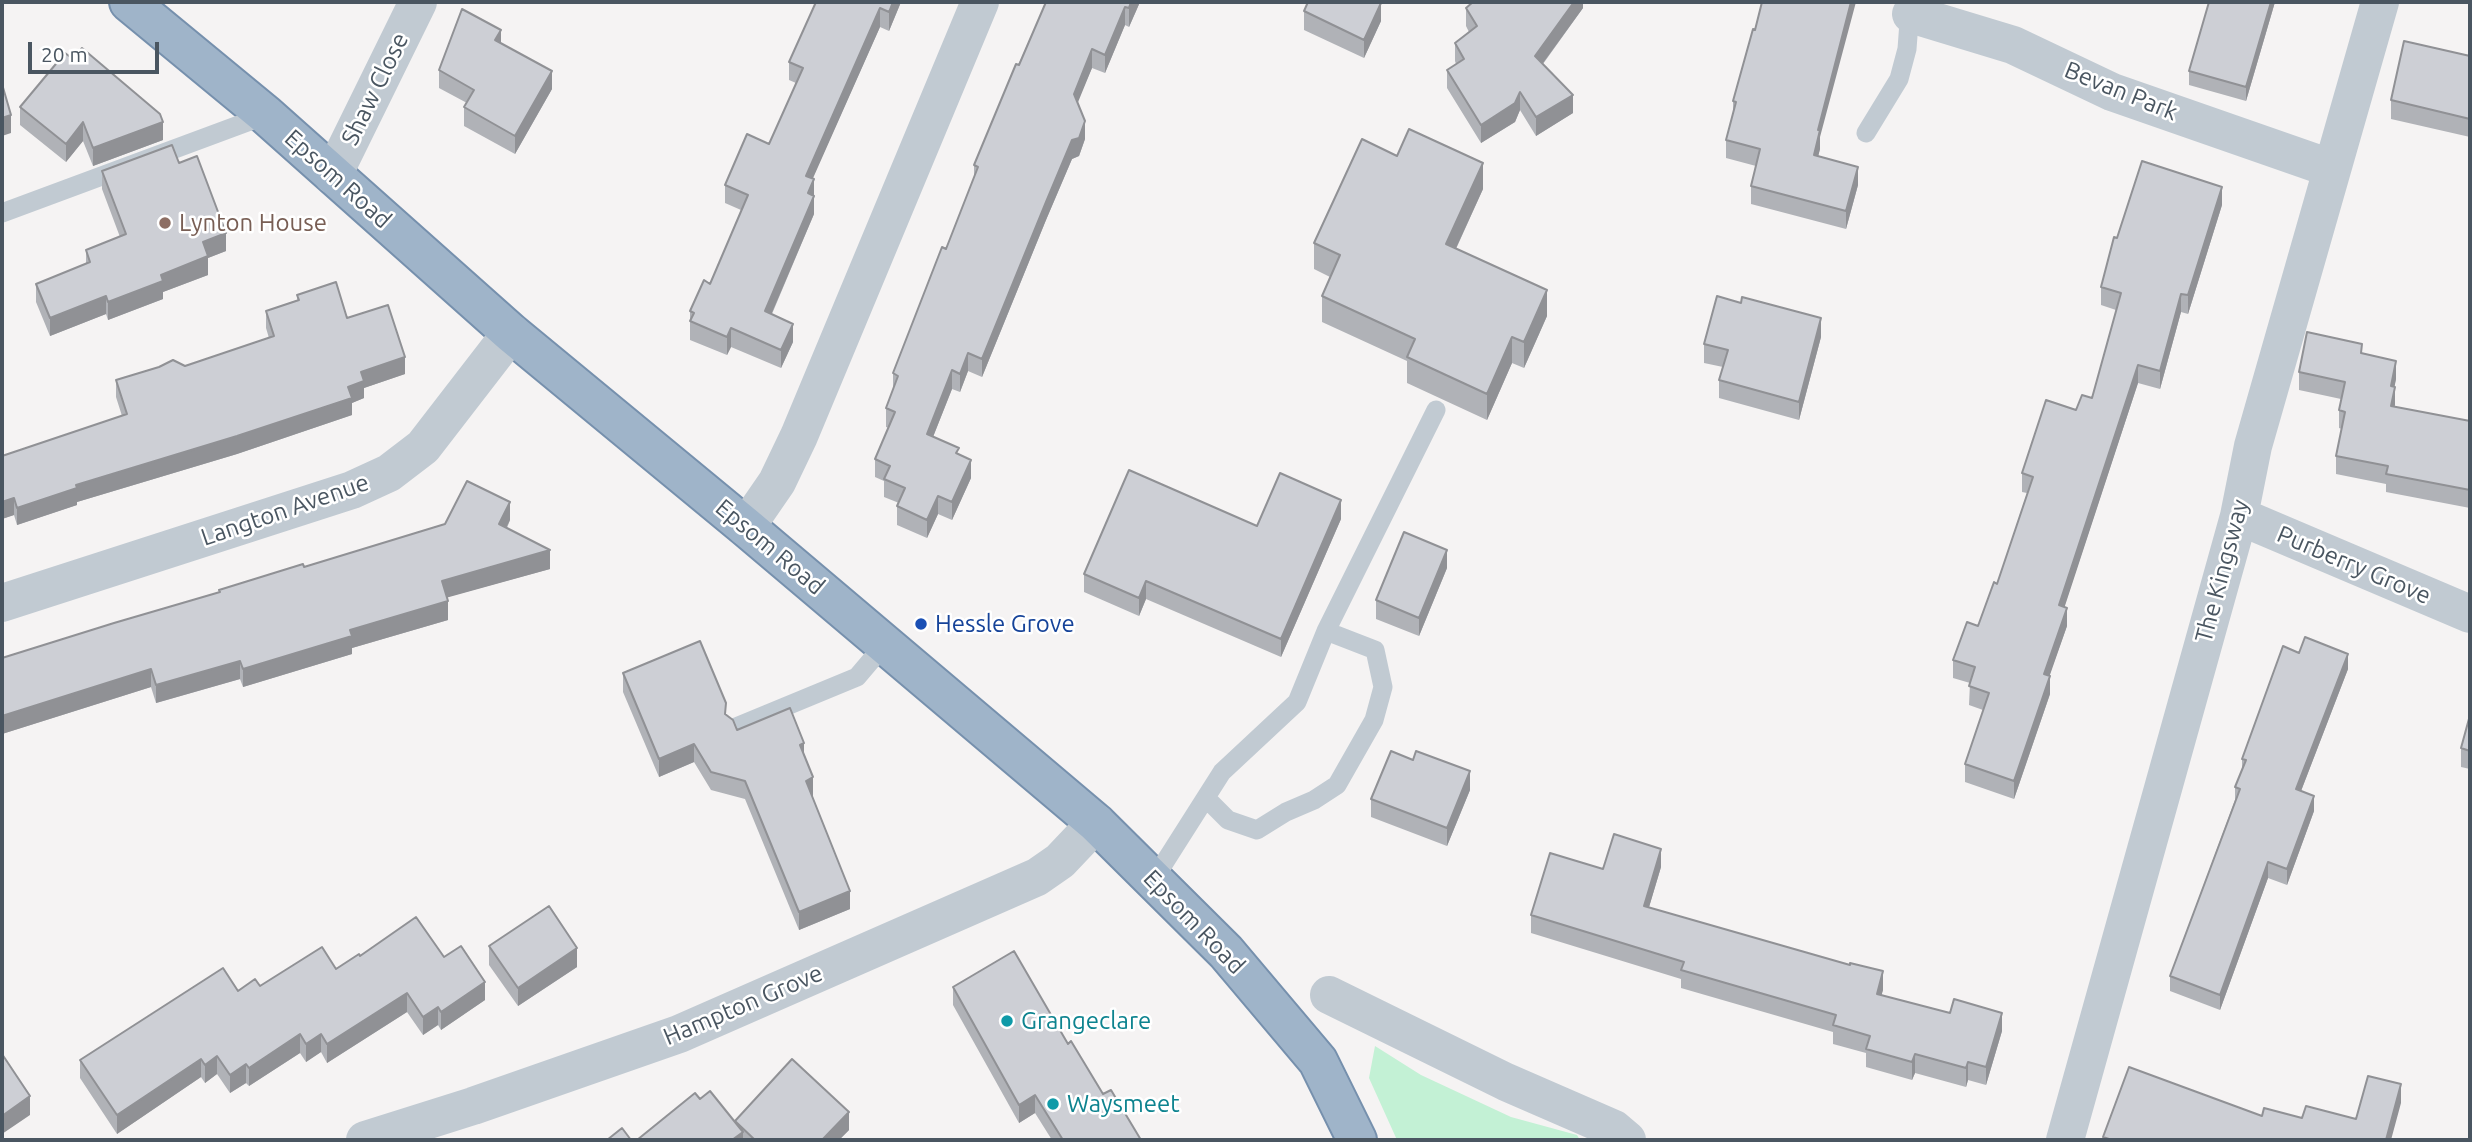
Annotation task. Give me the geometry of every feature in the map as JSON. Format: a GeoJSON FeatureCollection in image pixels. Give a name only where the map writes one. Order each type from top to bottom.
{"type":"FeatureCollection","features":[{"type":"Feature","properties":{"kind":"highway","name":"Epsom Road"},"geometry":{"type":"LineString","coordinates":[[129,2],[267,115],[511,333],[746,527],[1096,823],[1226,952],[1318,1061],[1357,1140]]}},
{"type":"Feature","properties":{"kind":"street","name":"Shaw Close"},"geometry":{"type":"LineString","coordinates":[[333,175],[418,2]]}},
{"type":"Feature","properties":{"kind":"street"},"geometry":{"type":"LineString","coordinates":[[746,527],[776,482],[799,436],[980,2]]}},
{"type":"Feature","properties":{"kind":"street","name":"The Kingsway"},"geometry":{"type":"LineString","coordinates":[[2065,1140],[2239,516],[2253,446],[2330,168],[2380,2]]}},
{"type":"Feature","properties":{"kind":"street","name":"Bevan Park"},"geometry":{"type":"LineString","coordinates":[[1910,8],[2013,45],[2112,92],[2330,168]]}},
{"type":"Feature","properties":{"kind":"street","name":"Langton Avenue"},"geometry":{"type":"LineString","coordinates":[[2,603],[352,490],[389,473],[423,447],[511,333]]}},
{"type":"Feature","properties":{"kind":"street","name":"Purberry Grove"},"geometry":{"type":"LineString","coordinates":[[2239,516],[2470,614]]}},
{"type":"Feature","properties":{"kind":"street","name":"Hampton Grove"},"geometry":{"type":"LineString","coordinates":[[365,1140],[486,1102],[679,1034],[1037,877],[1060,861],[1096,823]]}},
{"type":"Feature","properties":{"kind":"street"},"geometry":{"type":"LineString","coordinates":[[1329,995],[1507,1082],[1614,1129],[1627,1140]]}},
{"type":"Feature","properties":{"kind":"lane"},"geometry":{"type":"LineString","coordinates":[[1866,133],[1899,79],[1907,49],[1910,8]]}},
{"type":"Feature","properties":{"kind":"lane"},"geometry":{"type":"LineString","coordinates":[[2,213],[267,115]]}},
{"type":"Feature","properties":{"kind":"lane"},"geometry":{"type":"LineString","coordinates":[[1154,879],[1222,772],[1297,702],[1326,631],[1436,410]]}},
{"type":"Feature","properties":{"kind":"lane"},"geometry":{"type":"LineString","coordinates":[[1206,798],[1228,820],[1257,830],[1338,785],[1374,720],[1383,687],[1375,650],[1326,631]]}},
{"type":"Feature","properties":{"kind":"lane"},"geometry":{"type":"LineString","coordinates":[[736,727],[857,677],[885,644]]}},
{"type":"Feature","properties":{"kind":"green space"},"geometry":{"type":"Polygon","coordinates":[[[1375,1046],[1421,1075],[1511,1117],[1577,1135],[1580,1140],[1397,1140],[1369,1078],[1375,1046]]]}},
{"type":"Feature","properties":{"kind":"building"},"geometry":{"type":"Polygon","coordinates":[[[816,2],[893,2],[889,12],[880,8],[806,176],[814,179],[808,193],[814,196],[765,311],[793,324],[781,350],[731,328],[727,337],[690,321],[694,313],[690,311],[704,280],[710,284],[748,195],[725,185],[747,134],[769,144],[803,68],[789,62],[816,2]]]}},
{"type":"Feature","properties":{"kind":"building"},"geometry":{"type":"Polygon","coordinates":[[[1046,2],[1131,2],[1129,8],[1125,7],[1105,55],[1092,49],[1074,94],[1085,121],[1079,138],[1072,140],[982,359],[968,353],[960,374],[952,370],[927,434],[959,448],[956,453],[971,460],[952,502],[938,496],[927,520],[897,506],[905,488],[884,479],[890,466],[875,459],[895,412],[886,408],[898,376],[893,373],[942,247],[946,249],[978,167],[974,165],[1016,64],[1019,65],[1046,2]]]}},
{"type":"Feature","properties":{"kind":"building"},"geometry":{"type":"Polygon","coordinates":[[[1308,2],[1381,3],[1364,40],[1304,11],[1308,2]]]}},
{"type":"Feature","properties":{"kind":"building"},"geometry":{"type":"Polygon","coordinates":[[[1473,2],[1574,2],[1535,56],[1573,95],[1536,117],[1520,92],[1515,103],[1481,125],[1447,70],[1464,59],[1455,43],[1477,26],[1466,8],[1473,2]]]}},
{"type":"Feature","properties":{"kind":"building"},"geometry":{"type":"Polygon","coordinates":[[[1762,2],[1851,2],[1814,155],[1858,167],[1846,211],[1751,186],[1760,149],[1726,140],[1736,102],[1733,101],[1762,2]]]}},
{"type":"Feature","properties":{"kind":"building"},"geometry":{"type":"Polygon","coordinates":[[[2209,2],[2271,2],[2246,87],[2189,71],[2209,2]]]}},
{"type":"Feature","properties":{"kind":"building"},"geometry":{"type":"Polygon","coordinates":[[[462,9],[501,30],[495,40],[552,71],[515,136],[464,107],[474,90],[439,70],[462,9]]]}},
{"type":"Feature","properties":{"kind":"building"},"geometry":{"type":"Polygon","coordinates":[[[2404,41],[2470,56],[2470,119],[2391,100],[2404,41]]]}},
{"type":"Feature","properties":{"kind":"building"},"geometry":{"type":"Polygon","coordinates":[[[82,48],[160,114],[163,122],[93,148],[83,122],[66,144],[20,107],[65,53],[73,59],[82,48]]]}},
{"type":"Feature","properties":{"kind":"building"},"geometry":{"type":"Polygon","coordinates":[[[2,84],[11,115],[2,118],[2,84]]]}},
{"type":"Feature","properties":{"kind":"building"},"geometry":{"type":"Polygon","coordinates":[[[1409,129],[1483,163],[1446,244],[1547,290],[1524,342],[1512,337],[1487,394],[1407,357],[1415,339],[1322,296],[1340,255],[1314,243],[1362,139],[1397,156],[1409,129]]]}},
{"type":"Feature","properties":{"kind":"building","name":"Lynton House"},"geometry":{"type":"Polygon","coordinates":[[[172,145],[179,163],[197,156],[226,233],[203,242],[208,256],[161,275],[163,281],[108,302],[106,296],[50,318],[36,284],[90,262],[86,250],[126,234],[102,171],[172,145]]]}},
{"type":"Feature","properties":{"kind":"building"},"geometry":{"type":"Polygon","coordinates":[[[2142,161],[2222,187],[2188,295],[2181,294],[2160,371],[2138,365],[2059,605],[2067,608],[2044,674],[2050,676],[2014,781],[1965,764],[1989,693],[1969,686],[1975,667],[1953,660],[1967,622],[1978,626],[1994,582],[1997,584],[2033,477],[2022,473],[2046,400],[2076,410],[2082,395],[2092,398],[2121,293],[2101,287],[2114,237],[2117,238],[2142,161]]]}},
{"type":"Feature","properties":{"kind":"building"},"geometry":{"type":"Polygon","coordinates":[[[336,282],[347,318],[388,305],[405,357],[361,372],[364,381],[348,387],[352,398],[76,485],[77,488],[17,508],[14,498],[2,502],[2,456],[127,414],[116,380],[173,360],[185,366],[274,336],[266,311],[299,300],[297,295],[336,282]]]}},
{"type":"Feature","properties":{"kind":"building"},"geometry":{"type":"Polygon","coordinates":[[[1717,296],[1741,303],[1742,297],[1821,318],[1799,402],[1719,380],[1728,350],[1704,344],[1717,296]]]}},
{"type":"Feature","properties":{"kind":"building"},"geometry":{"type":"Polygon","coordinates":[[[2307,332],[2362,344],[2361,353],[2396,361],[2391,386],[2395,387],[2391,406],[2470,421],[2470,490],[2386,474],[2388,466],[2336,456],[2345,412],[2339,410],[2345,382],[2299,372],[2307,332]]]}},
{"type":"Feature","properties":{"kind":"building"},"geometry":{"type":"Polygon","coordinates":[[[1129,470],[1257,526],[1280,473],[1341,500],[1281,639],[1146,581],[1139,598],[1084,574],[1129,470]]]}},
{"type":"Feature","properties":{"kind":"building"},"geometry":{"type":"Polygon","coordinates":[[[467,481],[510,502],[499,524],[550,550],[442,581],[448,601],[350,630],[352,636],[243,669],[240,661],[156,685],[151,669],[2,716],[2,658],[303,564],[304,567],[445,524],[467,481]]]}},
{"type":"Feature","properties":{"kind":"building"},"geometry":{"type":"Polygon","coordinates":[[[1404,532],[1447,550],[1419,618],[1376,600],[1404,532]]]}},
{"type":"Feature","properties":{"kind":"building"},"geometry":{"type":"Polygon","coordinates":[[[2305,637],[2348,654],[2296,789],[2314,796],[2287,869],[2268,862],[2220,995],[2170,976],[2240,789],[2235,787],[2246,760],[2242,759],[2283,646],[2299,653],[2305,637]]]}},
{"type":"Feature","properties":{"kind":"building"},"geometry":{"type":"Polygon","coordinates":[[[700,641],[726,703],[725,714],[733,720],[737,730],[790,708],[804,743],[800,745],[813,777],[806,781],[850,891],[799,912],[745,781],[711,772],[694,744],[659,759],[623,673],[700,641]]]}},
{"type":"Feature","properties":{"kind":"building"},"geometry":{"type":"Polygon","coordinates":[[[2470,715],[2470,751],[2461,748],[2470,715]]]}},
{"type":"Feature","properties":{"kind":"building"},"geometry":{"type":"Polygon","coordinates":[[[1391,751],[1413,760],[1416,751],[1470,771],[1447,828],[1371,799],[1391,751]]]}},
{"type":"Feature","properties":{"kind":"building"},"geometry":{"type":"Polygon","coordinates":[[[1614,834],[1661,849],[1644,906],[1850,965],[1883,971],[1877,994],[1950,1013],[1954,999],[2002,1013],[1986,1067],[1968,1062],[1966,1068],[1915,1054],[1912,1062],[1866,1049],[1870,1036],[1833,1025],[1836,1015],[1681,970],[1684,962],[1531,915],[1550,853],[1603,869],[1614,834]]]}},
{"type":"Feature","properties":{"kind":"building"},"geometry":{"type":"Polygon","coordinates":[[[549,906],[577,948],[518,988],[489,946],[549,906]]]}},
{"type":"Feature","properties":{"kind":"building"},"geometry":{"type":"Polygon","coordinates":[[[416,917],[444,957],[461,946],[485,982],[441,1012],[438,1007],[423,1017],[407,993],[327,1044],[321,1034],[306,1044],[300,1034],[249,1068],[246,1064],[230,1075],[217,1056],[205,1065],[201,1059],[117,1115],[80,1060],[223,968],[238,991],[255,979],[260,986],[322,947],[336,969],[359,954],[360,956],[416,917]]]}},
{"type":"Feature","properties":{"kind":"building"},"geometry":{"type":"Polygon","coordinates":[[[1014,951],[1068,1044],[1071,1041],[1103,1094],[1111,1090],[1141,1140],[1063,1140],[1035,1095],[1019,1105],[953,987],[1014,951]]]}},
{"type":"Feature","properties":{"kind":"building"},"geometry":{"type":"Polygon","coordinates":[[[2,1054],[30,1096],[2,1116],[2,1054]]]}},
{"type":"Feature","properties":{"kind":"building"},"geometry":{"type":"Polygon","coordinates":[[[792,1059],[849,1112],[822,1140],[755,1140],[735,1121],[792,1059]]]}},
{"type":"Feature","properties":{"kind":"building"},"geometry":{"type":"Polygon","coordinates":[[[2129,1067],[2262,1116],[2264,1108],[2302,1118],[2306,1106],[2356,1119],[2368,1076],[2401,1084],[2386,1140],[2112,1140],[2103,1137],[2129,1067]]]}},
{"type":"Feature","properties":{"kind":"building"},"geometry":{"type":"Polygon","coordinates":[[[710,1091],[743,1132],[732,1140],[637,1140],[695,1093],[700,1099],[710,1091]]]}},
{"type":"Feature","properties":{"kind":"building"},"geometry":{"type":"Polygon","coordinates":[[[622,1128],[631,1140],[607,1140],[622,1128]]]}},
{"type":"Feature","properties":{"kind":"place","name":"Lynton House"},"geometry":{"type":"Point","coordinates":[165,223]}},
{"type":"Feature","properties":{"kind":"place","name":"Hessle Grove"},"geometry":{"type":"Point","coordinates":[921,624]}},
{"type":"Feature","properties":{"kind":"place","name":"Grangeclare"},"geometry":{"type":"Point","coordinates":[1007,1021]}},
{"type":"Feature","properties":{"kind":"place","name":"Waysmeet"},"geometry":{"type":"Point","coordinates":[1053,1104]}}]}
